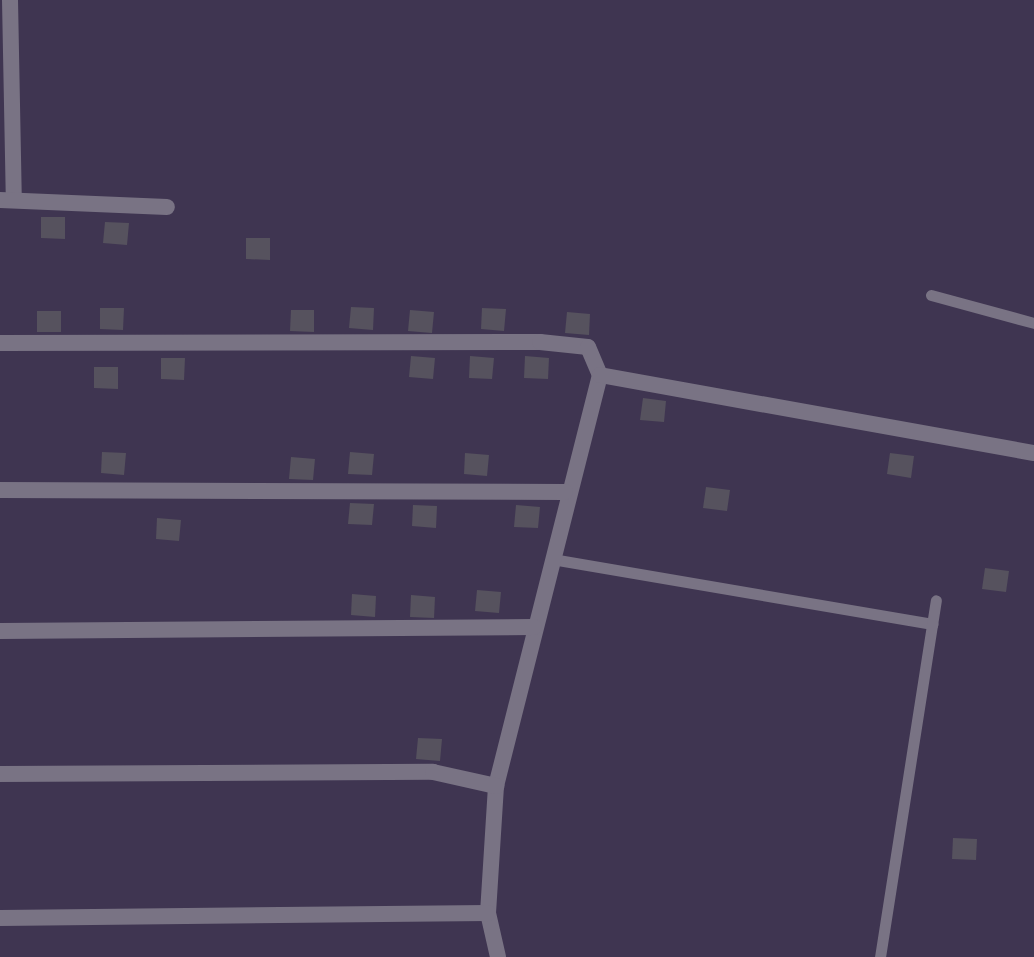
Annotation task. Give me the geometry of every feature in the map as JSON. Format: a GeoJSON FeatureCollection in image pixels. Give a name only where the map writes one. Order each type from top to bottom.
{"type":"FeatureCollection","features":[{"type":"Feature","properties":{"kind":"street"},"geometry":{"type":"LineString","coordinates":[[10,0],[5,54],[7,200],[167,207]]}},
{"type":"Feature","properties":{"kind":"street"},"geometry":{"type":"LineString","coordinates":[[0,343],[540,342],[588,347],[600,375],[565,492],[552,559],[496,786],[488,913],[498,957]]}},
{"type":"Feature","properties":{"kind":"street"},"geometry":{"type":"LineString","coordinates":[[600,375],[1034,453]]}},
{"type":"Feature","properties":{"kind":"street"},"geometry":{"type":"LineString","coordinates":[[0,490],[565,492]]}},
{"type":"Feature","properties":{"kind":"street"},"geometry":{"type":"LineString","coordinates":[[0,631],[534,627]]}},
{"type":"Feature","properties":{"kind":"street"},"geometry":{"type":"LineString","coordinates":[[0,774],[433,772],[496,786]]}},
{"type":"Feature","properties":{"kind":"street"},"geometry":{"type":"LineString","coordinates":[[0,918],[488,913]]}},
{"type":"Feature","properties":{"kind":"lane"},"geometry":{"type":"LineString","coordinates":[[931,295],[1034,323]]}},
{"type":"Feature","properties":{"kind":"lane"},"geometry":{"type":"LineString","coordinates":[[552,559],[932,624]]}},
{"type":"Feature","properties":{"kind":"lane"},"geometry":{"type":"LineString","coordinates":[[880,957],[936,600]]}},
{"type":"Feature","properties":{"kind":"shaded area"},"geometry":{"type":"Polygon","coordinates":[[[0,0],[1034,0],[1034,957],[0,957],[0,0]]]}},
{"type":"Feature","properties":{"kind":"building"},"geometry":{"type":"Polygon","coordinates":[[[41,217],[65,217],[65,239],[41,238],[41,217]]]}},
{"type":"Feature","properties":{"kind":"building"},"geometry":{"type":"Polygon","coordinates":[[[105,222],[129,223],[127,245],[103,243],[105,222]]]}},
{"type":"Feature","properties":{"kind":"building"},"geometry":{"type":"Polygon","coordinates":[[[246,238],[270,238],[270,260],[246,259],[246,238]]]}},
{"type":"Feature","properties":{"kind":"building"},"geometry":{"type":"Polygon","coordinates":[[[351,307],[374,308],[373,330],[349,328],[351,307]]]}},
{"type":"Feature","properties":{"kind":"building"},"geometry":{"type":"Polygon","coordinates":[[[100,308],[124,308],[123,330],[100,329],[100,308]]]}},
{"type":"Feature","properties":{"kind":"building"},"geometry":{"type":"Polygon","coordinates":[[[482,308],[506,309],[504,331],[481,329],[482,308]]]}},
{"type":"Feature","properties":{"kind":"building"},"geometry":{"type":"Polygon","coordinates":[[[291,310],[314,310],[314,332],[290,331],[291,310]]]}},
{"type":"Feature","properties":{"kind":"building"},"geometry":{"type":"Polygon","coordinates":[[[410,310],[434,312],[432,333],[408,331],[410,310]]]}},
{"type":"Feature","properties":{"kind":"building"},"geometry":{"type":"Polygon","coordinates":[[[37,311],[61,311],[61,332],[37,332],[37,311]]]}},
{"type":"Feature","properties":{"kind":"building"},"geometry":{"type":"Polygon","coordinates":[[[567,312],[590,314],[589,335],[565,333],[567,312]]]}},
{"type":"Feature","properties":{"kind":"building"},"geometry":{"type":"Polygon","coordinates":[[[411,356],[435,358],[433,379],[409,377],[411,356]]]}},
{"type":"Feature","properties":{"kind":"building"},"geometry":{"type":"Polygon","coordinates":[[[470,356],[494,358],[492,379],[469,378],[470,356]]]}},
{"type":"Feature","properties":{"kind":"building"},"geometry":{"type":"Polygon","coordinates":[[[525,356],[549,358],[548,379],[524,378],[525,356]]]}},
{"type":"Feature","properties":{"kind":"building"},"geometry":{"type":"Polygon","coordinates":[[[161,358],[185,358],[184,380],[161,379],[161,358]]]}},
{"type":"Feature","properties":{"kind":"building"},"geometry":{"type":"Polygon","coordinates":[[[94,367],[118,367],[118,389],[94,388],[94,367]]]}},
{"type":"Feature","properties":{"kind":"building"},"geometry":{"type":"Polygon","coordinates":[[[643,398],[666,401],[664,422],[640,420],[643,398]]]}},
{"type":"Feature","properties":{"kind":"building"},"geometry":{"type":"Polygon","coordinates":[[[102,452],[126,453],[124,475],[101,473],[102,452]]]}},
{"type":"Feature","properties":{"kind":"building"},"geometry":{"type":"Polygon","coordinates":[[[350,452],[374,454],[372,475],[348,474],[350,452]]]}},
{"type":"Feature","properties":{"kind":"building"},"geometry":{"type":"Polygon","coordinates":[[[465,453],[489,455],[487,476],[464,474],[465,453]]]}},
{"type":"Feature","properties":{"kind":"building"},"geometry":{"type":"Polygon","coordinates":[[[890,453],[914,456],[911,478],[887,474],[890,453]]]}},
{"type":"Feature","properties":{"kind":"building"},"geometry":{"type":"Polygon","coordinates":[[[291,457],[315,459],[313,480],[289,479],[291,457]]]}},
{"type":"Feature","properties":{"kind":"building"},"geometry":{"type":"Polygon","coordinates":[[[706,487],[730,490],[727,511],[703,508],[706,487]]]}},
{"type":"Feature","properties":{"kind":"building"},"geometry":{"type":"Polygon","coordinates":[[[350,503],[374,504],[372,525],[348,524],[350,503]]]}},
{"type":"Feature","properties":{"kind":"building"},"geometry":{"type":"Polygon","coordinates":[[[413,505],[437,506],[436,528],[412,526],[413,505]]]}},
{"type":"Feature","properties":{"kind":"building"},"geometry":{"type":"Polygon","coordinates":[[[516,505],[540,507],[538,528],[514,527],[516,505]]]}},
{"type":"Feature","properties":{"kind":"building"},"geometry":{"type":"Polygon","coordinates":[[[157,518],[181,520],[179,541],[156,539],[157,518]]]}},
{"type":"Feature","properties":{"kind":"building"},"geometry":{"type":"Polygon","coordinates":[[[985,568],[1009,571],[1006,592],[982,589],[985,568]]]}},
{"type":"Feature","properties":{"kind":"building"},"geometry":{"type":"Polygon","coordinates":[[[477,590],[501,592],[499,613],[475,611],[477,590]]]}},
{"type":"Feature","properties":{"kind":"building"},"geometry":{"type":"Polygon","coordinates":[[[352,594],[376,596],[375,617],[351,615],[352,594]]]}},
{"type":"Feature","properties":{"kind":"building"},"geometry":{"type":"Polygon","coordinates":[[[411,595],[435,597],[434,618],[410,617],[411,595]]]}},
{"type":"Feature","properties":{"kind":"building"},"geometry":{"type":"Polygon","coordinates":[[[418,738],[442,739],[440,761],[416,759],[418,738]]]}},
{"type":"Feature","properties":{"kind":"building"},"geometry":{"type":"Polygon","coordinates":[[[953,838],[977,839],[976,860],[952,859],[953,838]]]}}]}
